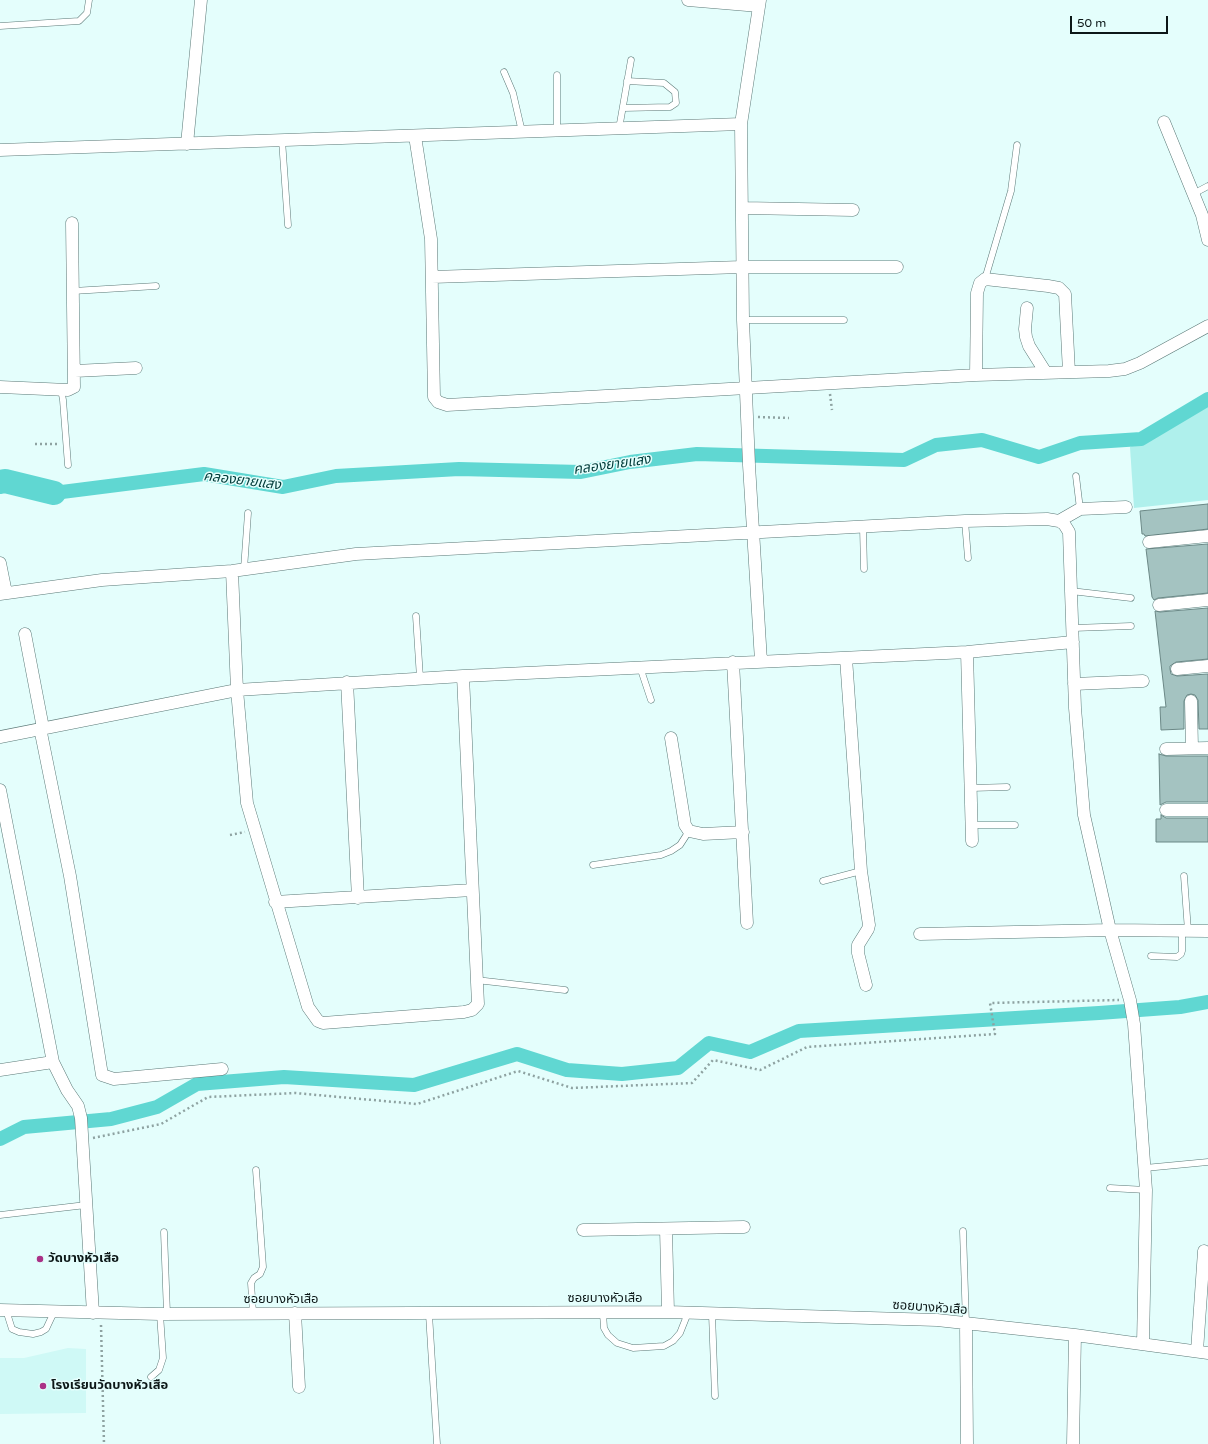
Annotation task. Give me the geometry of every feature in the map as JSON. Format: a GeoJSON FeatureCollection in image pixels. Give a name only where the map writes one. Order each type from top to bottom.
{"type":"FeatureCollection","features":[{"type":"Feature","properties":{"kind":"street"},"geometry":{"type":"LineString","coordinates":[[187,144],[201,0]]}},
{"type":"Feature","properties":{"kind":"street"},"geometry":{"type":"LineString","coordinates":[[688,0],[760,3],[741,124],[743,320],[749,465],[761,661]]}},
{"type":"Feature","properties":{"kind":"street"},"geometry":{"type":"LineString","coordinates":[[1164,122],[1202,215],[1208,240]]}},
{"type":"Feature","properties":{"kind":"street"},"geometry":{"type":"LineString","coordinates":[[0,150],[741,124]]}},
{"type":"Feature","properties":{"kind":"street"},"geometry":{"type":"LineString","coordinates":[[415,136],[431,239],[434,397],[438,402],[446,405],[976,375],[1109,371],[1124,369],[1208,326]]}},
{"type":"Feature","properties":{"kind":"street"},"geometry":{"type":"LineString","coordinates":[[743,208],[853,210]]}},
{"type":"Feature","properties":{"kind":"street"},"geometry":{"type":"LineString","coordinates":[[0,388],[68,390],[74,388],[75,371],[72,223]]}},
{"type":"Feature","properties":{"kind":"street"},"geometry":{"type":"LineString","coordinates":[[432,277],[742,267],[897,267]]}},
{"type":"Feature","properties":{"kind":"street"},"geometry":{"type":"LineString","coordinates":[[976,375],[977,294],[980,283],[985,279],[1059,288],[1065,294],[1069,372]]}},
{"type":"Feature","properties":{"kind":"street"},"geometry":{"type":"LineString","coordinates":[[1027,308],[1025,329],[1026,337],[1029,346],[1046,372]]}},
{"type":"Feature","properties":{"kind":"street"},"geometry":{"type":"LineString","coordinates":[[75,371],[136,368]]}},
{"type":"Feature","properties":{"kind":"street"},"geometry":{"type":"LineString","coordinates":[[1059,521],[1080,509],[1126,507]]}},
{"type":"Feature","properties":{"kind":"street"},"geometry":{"type":"LineString","coordinates":[[0,563],[3,593],[102,580],[238,570],[356,554],[965,521],[1047,519],[1059,521],[1064,524],[1069,532],[1075,708],[1084,815],[1110,930],[1130,1000],[1134,1024],[1146,1190],[1143,1344]]}},
{"type":"Feature","properties":{"kind":"street"},"geometry":{"type":"LineString","coordinates":[[1149,542],[1208,536]]}},
{"type":"Feature","properties":{"kind":"street"},"geometry":{"type":"LineString","coordinates":[[238,570],[237,690],[247,803],[275,902],[308,1007],[318,1021],[323,1024],[472,1010],[478,1004],[463,676]]}},
{"type":"Feature","properties":{"kind":"street"},"geometry":{"type":"LineString","coordinates":[[1159,605],[1208,600]]}},
{"type":"Feature","properties":{"kind":"street"},"geometry":{"type":"LineString","coordinates":[[25,634],[70,876],[102,1075],[114,1079],[222,1069]]}},
{"type":"Feature","properties":{"kind":"street"},"geometry":{"type":"LineString","coordinates":[[0,737],[237,690],[420,678],[967,652],[1073,642]]}},
{"type":"Feature","properties":{"kind":"street"},"geometry":{"type":"LineString","coordinates":[[967,652],[972,841]]}},
{"type":"Feature","properties":{"kind":"street"},"geometry":{"type":"LineString","coordinates":[[846,658],[861,871],[869,925],[858,945],[858,953],[866,985]]}},
{"type":"Feature","properties":{"kind":"street"},"geometry":{"type":"LineString","coordinates":[[733,662],[747,923]]}},
{"type":"Feature","properties":{"kind":"street"},"geometry":{"type":"LineString","coordinates":[[1177,669],[1208,666]]}},
{"type":"Feature","properties":{"kind":"street"},"geometry":{"type":"LineString","coordinates":[[1074,684],[1144,681]]}},
{"type":"Feature","properties":{"kind":"street"},"geometry":{"type":"LineString","coordinates":[[347,682],[358,898]]}},
{"type":"Feature","properties":{"kind":"street"},"geometry":{"type":"LineString","coordinates":[[1191,701],[1192,748]]}},
{"type":"Feature","properties":{"kind":"street"},"geometry":{"type":"LineString","coordinates":[[672,738],[685,825],[689,831],[702,834],[743,832]]}},
{"type":"Feature","properties":{"kind":"street"},"geometry":{"type":"LineString","coordinates":[[1166,749],[1208,748]]}},
{"type":"Feature","properties":{"kind":"street"},"geometry":{"type":"LineString","coordinates":[[0,790],[53,1062],[67,1090],[78,1106],[81,1118],[86,1205],[97,1313]]}},
{"type":"Feature","properties":{"kind":"street"},"geometry":{"type":"LineString","coordinates":[[1166,810],[1208,810]]}},
{"type":"Feature","properties":{"kind":"street"},"geometry":{"type":"LineString","coordinates":[[275,902],[472,890]]}},
{"type":"Feature","properties":{"kind":"street"},"geometry":{"type":"LineString","coordinates":[[920,934],[1110,930],[1208,930]]}},
{"type":"Feature","properties":{"kind":"street"},"geometry":{"type":"LineString","coordinates":[[0,1070],[53,1062]]}},
{"type":"Feature","properties":{"kind":"street"},"geometry":{"type":"LineString","coordinates":[[583,1230],[744,1227]]}},
{"type":"Feature","properties":{"kind":"street"},"geometry":{"type":"LineString","coordinates":[[666,1228],[668,1312]]}},
{"type":"Feature","properties":{"kind":"street"},"geometry":{"type":"LineString","coordinates":[[1203,1352],[1204,1251]]}},
{"type":"Feature","properties":{"kind":"street","name":"ซอยบางหัวเสือ"},"geometry":{"type":"LineString","coordinates":[[3,1310],[163,1314],[668,1312],[937,1320],[1203,1352]]}},
{"type":"Feature","properties":{"kind":"street"},"geometry":{"type":"LineString","coordinates":[[294,1313],[299,1387]]}},
{"type":"Feature","properties":{"kind":"street"},"geometry":{"type":"LineString","coordinates":[[966,1324],[967,1444]]}},
{"type":"Feature","properties":{"kind":"street"},"geometry":{"type":"LineString","coordinates":[[1073,1444],[1075,1336]]}},
{"type":"Feature","properties":{"kind":"lane"},"geometry":{"type":"LineString","coordinates":[[0,26],[79,22],[87,13],[88,0]]}},
{"type":"Feature","properties":{"kind":"lane"},"geometry":{"type":"LineString","coordinates":[[619,128],[631,60]]}},
{"type":"Feature","properties":{"kind":"lane"},"geometry":{"type":"LineString","coordinates":[[504,72],[513,93],[522,132]]}},
{"type":"Feature","properties":{"kind":"lane"},"geometry":{"type":"LineString","coordinates":[[557,75],[557,130]]}},
{"type":"Feature","properties":{"kind":"lane"},"geometry":{"type":"LineString","coordinates":[[623,108],[670,107],[676,103],[675,92],[664,83],[628,81]]}},
{"type":"Feature","properties":{"kind":"lane"},"geometry":{"type":"LineString","coordinates":[[282,140],[288,225]]}},
{"type":"Feature","properties":{"kind":"lane"},"geometry":{"type":"LineString","coordinates":[[985,279],[1011,191],[1017,145]]}},
{"type":"Feature","properties":{"kind":"lane"},"geometry":{"type":"LineString","coordinates":[[1193,194],[1208,186]]}},
{"type":"Feature","properties":{"kind":"lane"},"geometry":{"type":"LineString","coordinates":[[74,291],[156,286]]}},
{"type":"Feature","properties":{"kind":"lane"},"geometry":{"type":"LineString","coordinates":[[743,320],[844,320]]}},
{"type":"Feature","properties":{"kind":"lane"},"geometry":{"type":"LineString","coordinates":[[61,389],[68,464]]}},
{"type":"Feature","properties":{"kind":"lane"},"geometry":{"type":"LineString","coordinates":[[1076,476],[1080,509]]}},
{"type":"Feature","properties":{"kind":"lane"},"geometry":{"type":"LineString","coordinates":[[238,570],[248,513]]}},
{"type":"Feature","properties":{"kind":"lane"},"geometry":{"type":"LineString","coordinates":[[965,521],[968,558]]}},
{"type":"Feature","properties":{"kind":"lane"},"geometry":{"type":"LineString","coordinates":[[863,527],[864,569]]}},
{"type":"Feature","properties":{"kind":"lane"},"geometry":{"type":"LineString","coordinates":[[1071,591],[1131,598]]}},
{"type":"Feature","properties":{"kind":"lane"},"geometry":{"type":"LineString","coordinates":[[416,616],[420,678]]}},
{"type":"Feature","properties":{"kind":"lane"},"geometry":{"type":"LineString","coordinates":[[1073,628],[1131,626]]}},
{"type":"Feature","properties":{"kind":"lane"},"geometry":{"type":"LineString","coordinates":[[640,667],[651,700]]}},
{"type":"Feature","properties":{"kind":"lane"},"geometry":{"type":"LineString","coordinates":[[971,788],[1007,787]]}},
{"type":"Feature","properties":{"kind":"lane"},"geometry":{"type":"LineString","coordinates":[[972,826],[1015,825]]}},
{"type":"Feature","properties":{"kind":"lane"},"geometry":{"type":"LineString","coordinates":[[593,865],[661,855],[671,851],[680,844],[689,831]]}},
{"type":"Feature","properties":{"kind":"lane"},"geometry":{"type":"LineString","coordinates":[[823,881],[861,871]]}},
{"type":"Feature","properties":{"kind":"lane"},"geometry":{"type":"LineString","coordinates":[[1151,956],[1177,957],[1182,951],[1185,931],[1184,876]]}},
{"type":"Feature","properties":{"kind":"lane"},"geometry":{"type":"LineString","coordinates":[[476,980],[565,990]]}},
{"type":"Feature","properties":{"kind":"lane"},"geometry":{"type":"LineString","coordinates":[[1145,1168],[1208,1162]]}},
{"type":"Feature","properties":{"kind":"lane"},"geometry":{"type":"LineString","coordinates":[[252,1313],[251,1283],[254,1278],[260,1274],[263,1267],[256,1170]]}},
{"type":"Feature","properties":{"kind":"lane"},"geometry":{"type":"LineString","coordinates":[[1110,1188],[1146,1190]]}},
{"type":"Feature","properties":{"kind":"lane"},"geometry":{"type":"LineString","coordinates":[[0,1215],[86,1205]]}},
{"type":"Feature","properties":{"kind":"lane"},"geometry":{"type":"LineString","coordinates":[[963,1231],[966,1324]]}},
{"type":"Feature","properties":{"kind":"lane"},"geometry":{"type":"LineString","coordinates":[[151,1377],[159,1370],[163,1358],[164,1232]]}},
{"type":"Feature","properties":{"kind":"lane"},"geometry":{"type":"LineString","coordinates":[[3,1310],[12,1329],[19,1332],[33,1334],[46,1329],[54,1312]]}},
{"type":"Feature","properties":{"kind":"lane"},"geometry":{"type":"LineString","coordinates":[[603,1313],[604,1328],[608,1335],[617,1343],[633,1348],[664,1346],[673,1341],[680,1333],[688,1313]]}},
{"type":"Feature","properties":{"kind":"lane"},"geometry":{"type":"LineString","coordinates":[[430,1314],[437,1444]]}},
{"type":"Feature","properties":{"kind":"lane"},"geometry":{"type":"LineString","coordinates":[[712,1314],[715,1396]]}},
{"type":"Feature","properties":{"kind":"path"},"geometry":{"type":"LineString","coordinates":[[748,417],[789,418]]}},
{"type":"Feature","properties":{"kind":"path"},"geometry":{"type":"LineString","coordinates":[[35,444],[66,444]]}},
{"type":"Feature","properties":{"kind":"path"},"geometry":{"type":"LineString","coordinates":[[83,1140],[161,1124],[208,1097],[295,1093],[417,1104],[518,1071],[572,1088],[692,1083],[714,1060],[760,1070],[807,1047],[995,1034],[990,1003],[1130,1000]]}},
{"type":"Feature","properties":{"kind":"path"},"geometry":{"type":"LineString","coordinates":[[97,1313],[104,1444]]}},
{"type":"Feature","properties":{"kind":"shaded area"},"geometry":{"type":"Polygon","coordinates":[[[1208,405],[1208,500],[1134,508],[1130,447],[1208,405]]]}},
{"type":"Feature","properties":{"kind":"shaded area","name":"โรงเรียนวัดบางหัวเสือ"},"geometry":{"type":"Polygon","coordinates":[[[68,1348],[86,1349],[86,1413],[0,1414],[0,1358],[24,1358],[68,1348]]]}},
{"type":"Feature","properties":{"kind":"building"},"geometry":{"type":"Polygon","coordinates":[[[1208,504],[1208,529],[1145,536],[1142,534],[1140,511],[1208,504]]]}},
{"type":"Feature","properties":{"kind":"building"},"geometry":{"type":"Polygon","coordinates":[[[1208,544],[1208,593],[1158,598],[1154,600],[1152,597],[1146,549],[1208,544]]]}},
{"type":"Feature","properties":{"kind":"building"},"geometry":{"type":"Polygon","coordinates":[[[1208,608],[1208,659],[1176,662],[1170,666],[1170,669],[1171,674],[1177,676],[1208,674],[1208,729],[1199,729],[1198,700],[1195,695],[1191,694],[1187,695],[1184,701],[1184,729],[1161,730],[1160,707],[1166,707],[1155,611],[1160,612],[1208,608]]]}},
{"type":"Feature","properties":{"kind":"building"},"geometry":{"type":"Polygon","coordinates":[[[1159,754],[1166,756],[1208,756],[1208,802],[1166,802],[1160,805],[1159,754]]]}},
{"type":"Feature","properties":{"kind":"building"},"geometry":{"type":"Polygon","coordinates":[[[1161,815],[1166,818],[1208,818],[1208,842],[1156,842],[1156,819],[1161,819],[1161,815]]]}},
{"type":"Feature","properties":{"kind":"waterway","name":"คลองยายแสง"},"geometry":{"type":"LineString","coordinates":[[54,493],[204,474],[283,487],[336,476],[459,469],[581,472],[630,462],[697,454],[904,460],[936,445],[982,440],[1039,457],[1080,443],[1141,439],[1208,399]]}},
{"type":"Feature","properties":{"kind":"waterway","name":"คลองยายแสง"},"geometry":{"type":"LineString","coordinates":[[0,482],[5,481],[54,493]]}},
{"type":"Feature","properties":{"kind":"waterway"},"geometry":{"type":"LineString","coordinates":[[0,1139],[24,1127],[111,1119],[157,1107],[197,1084],[284,1077],[414,1085],[517,1054],[567,1070],[622,1074],[678,1068],[709,1043],[750,1052],[799,1031],[1099,1013],[1180,1007],[1208,1002]]}},
{"type":"Feature","properties":{"kind":"place","name":"วัดบางหัวเสือ"},"geometry":{"type":"Point","coordinates":[40,1259]}},
{"type":"Feature","properties":{"kind":"place","name":"โรงเรียนวัดบางหัวเสือ"},"geometry":{"type":"Point","coordinates":[43,1386]}}]}
